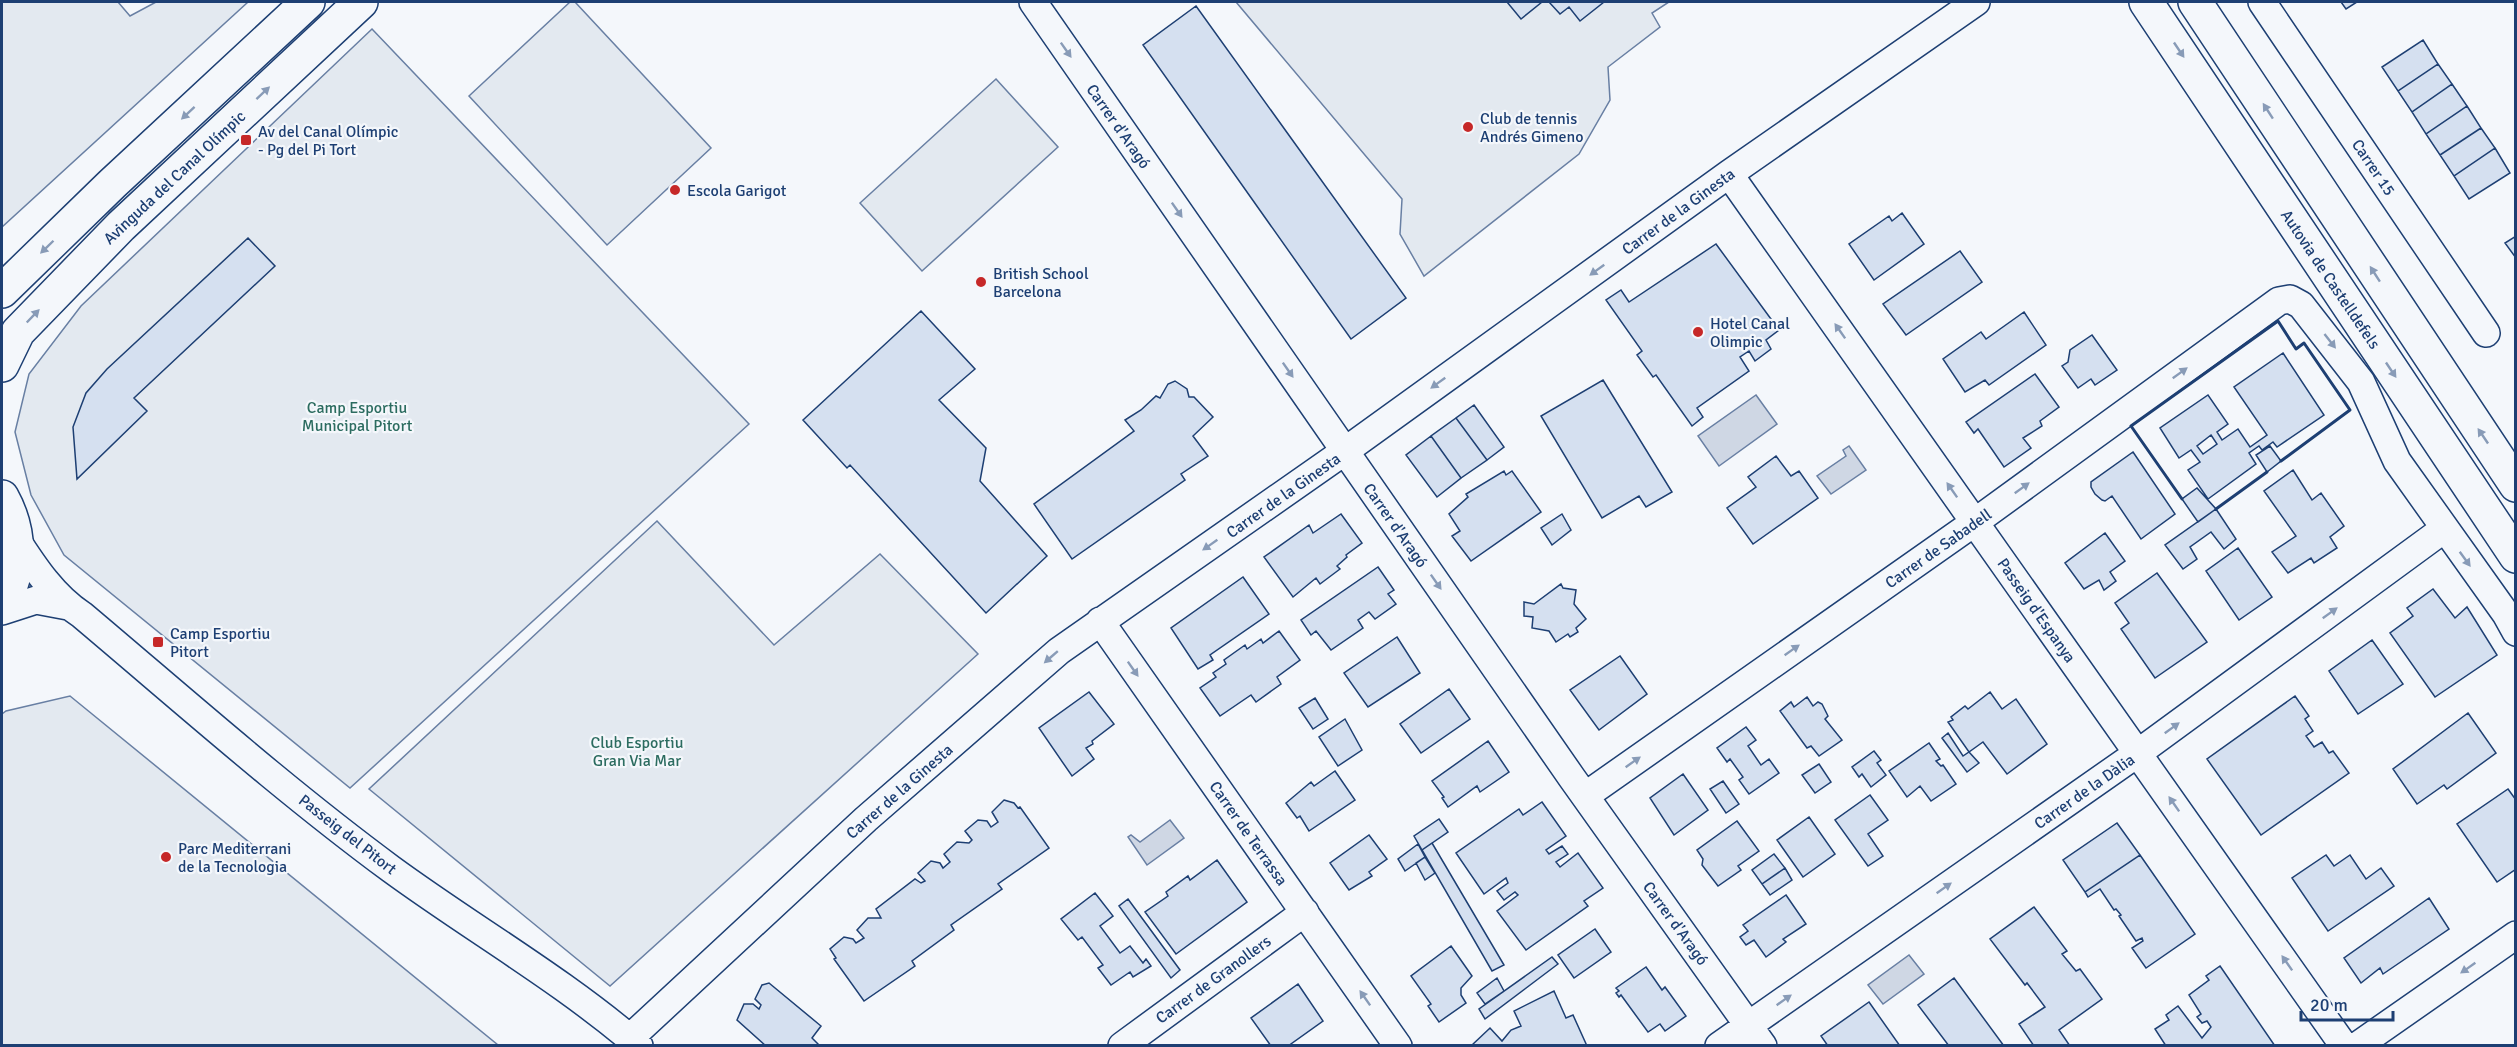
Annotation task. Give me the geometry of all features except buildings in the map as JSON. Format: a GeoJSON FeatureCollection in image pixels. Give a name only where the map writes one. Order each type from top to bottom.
{"type":"FeatureCollection","features":[{"type":"Feature","properties":{"kind":"main road"},"geometry":{"type":"LineString","coordinates":[[2,291],[112,184],[308,2]]}},
{"type":"Feature","properties":{"kind":"main road","name":"Avinguda del Canal Olímpic"},"geometry":{"type":"LineString","coordinates":[[2,365],[18,332],[121,226],[361,2]]}},
{"type":"Feature","properties":{"kind":"main road","name":"Autovia de Castelldefels"},"geometry":{"type":"LineString","coordinates":[[2146,2],[2513,556]]}},
{"type":"Feature","properties":{"kind":"main road"},"geometry":{"type":"LineString","coordinates":[[2195,2],[2516,485]]}},
{"type":"Feature","properties":{"kind":"main road"},"geometry":{"type":"LineString","coordinates":[[2,497],[8,509],[16,539],[18,561],[10,591],[2,604]]}},
{"type":"Feature","properties":{"kind":"street","name":"Carrer d'Aragó"},"geometry":{"type":"LineString","coordinates":[[1033,2],[1585,796],[1756,1035]]}},
{"type":"Feature","properties":{"kind":"street","name":"Carrer de la Ginesta"},"geometry":{"type":"LineString","coordinates":[[634,1042],[866,819],[1059,651],[1345,451],[1729,174],[1976,2]]}},
{"type":"Feature","properties":{"kind":"street","name":"Carrer 15"},"geometry":{"type":"LineString","coordinates":[[2262,2],[2486,333]]}},
{"type":"Feature","properties":{"kind":"street","name":"Passeig d'Espanya"},"geometry":{"type":"LineString","coordinates":[[1729,174],[2344,1046]]}},
{"type":"Feature","properties":{"kind":"street","name":"Carrer de Sabadell"},"geometry":{"type":"LineString","coordinates":[[1585,796],[1975,522],[2279,301],[2290,300],[2301,305],[2361,382],[2397,461],[2444,529]]}},
{"type":"Feature","properties":{"kind":"street"},"geometry":{"type":"LineString","coordinates":[[2444,529],[2506,614],[2516,632]]}},
{"type":"Feature","properties":{"kind":"street","name":"Carrer de la Dàlia"},"geometry":{"type":"LineString","coordinates":[[1719,1046],[1756,1035],[2444,529]]}},
{"type":"Feature","properties":{"kind":"street","name":"Passeig del Pitort"},"geometry":{"type":"LineString","coordinates":[[16,539],[36,569],[68,606],[82,615],[268,771],[391,869],[577,996],[634,1042]]}},
{"type":"Feature","properties":{"kind":"street","name":"Passeig del Pitort"},"geometry":{"type":"LineString","coordinates":[[2,611],[36,600],[68,606]]}},
{"type":"Feature","properties":{"kind":"street","name":"Carrer de Terrassa"},"geometry":{"type":"LineString","coordinates":[[1100,621],[1398,1046]]}},
{"type":"Feature","properties":{"kind":"street","name":"Carrer de Granollers"},"geometry":{"type":"LineString","coordinates":[[1122,1046],[1305,912]]}},
{"type":"Feature","properties":{"kind":"street"},"geometry":{"type":"LineString","coordinates":[[2357,1046],[2516,935]]}},
{"type":"Feature","properties":{"kind":"green space"},"geometry":{"type":"Polygon","coordinates":[[[2,2],[118,2],[130,16],[156,2],[248,2],[2,227],[2,2]]]}},
{"type":"Feature","properties":{"kind":"green space"},"geometry":{"type":"Polygon","coordinates":[[[570,2],[575,2],[711,148],[607,245],[469,96],[570,2]]]}},
{"type":"Feature","properties":{"kind":"green space","name":"Club de tennis Andrés Gimeno"},"geometry":{"type":"Polygon","coordinates":[[[1236,2],[1669,2],[1652,13],[1660,27],[1608,67],[1610,100],[1579,154],[1424,276],[1400,234],[1402,199],[1236,2]]]}},
{"type":"Feature","properties":{"kind":"green space","name":"Camp Esportiu Municipal Pitort"},"geometry":{"type":"Polygon","coordinates":[[[372,29],[749,424],[350,788],[64,555],[31,495],[15,432],[29,374],[81,306],[372,29]]]}},
{"type":"Feature","properties":{"kind":"green space"},"geometry":{"type":"Polygon","coordinates":[[[996,79],[1058,147],[922,271],[860,203],[996,79]]]}},
{"type":"Feature","properties":{"kind":"green space","name":"Club Esportiu Gran Via Mar"},"geometry":{"type":"Polygon","coordinates":[[[657,521],[774,645],[880,554],[978,654],[610,986],[369,789],[657,521]]]}},
{"type":"Feature","properties":{"kind":"green space","name":"Parc Mediterrani de la Tecnologia"},"geometry":{"type":"Polygon","coordinates":[[[70,696],[498,1045],[2,1045],[2,714],[6,711],[70,696]]]}},
{"type":"Feature","properties":{"kind":"shaded area"},"geometry":{"type":"Polygon","coordinates":[[[1756,395],[1777,424],[1719,466],[1698,436],[1756,395]]]}},
{"type":"Feature","properties":{"kind":"shaded area"},"geometry":{"type":"Polygon","coordinates":[[[1849,446],[1866,470],[1831,494],[1817,476],[1846,456],[1843,450],[1849,446]]]}},
{"type":"Feature","properties":{"kind":"shaded area"},"geometry":{"type":"Polygon","coordinates":[[[1170,820],[1184,838],[1147,865],[1128,837],[1131,835],[1140,842],[1170,820]]]}},
{"type":"Feature","properties":{"kind":"shaded area"},"geometry":{"type":"Polygon","coordinates":[[[1909,955],[1924,974],[1883,1004],[1868,985],[1909,955]]]}},
{"type":"Feature","properties":{"kind":"wall"},"geometry":{"type":"LineString","coordinates":[[2182,499],[2131,426],[2278,321],[2296,349],[2304,343],[2350,410],[2281,461]]}},
{"type":"Feature","properties":{"kind":"wall"},"geometry":{"type":"LineString","coordinates":[[2216,509],[2267,472]]}},
{"type":"Feature","properties":{"kind":"place","name":"Club de tennis Andrés Gimeno"},"geometry":{"type":"Point","coordinates":[1468,127]}},
{"type":"Feature","properties":{"kind":"place","name":"Av del Canal Olímpic - Pg del Pi Tort"},"geometry":{"type":"Point","coordinates":[246,140]}},
{"type":"Feature","properties":{"kind":"place","name":"Escola Garigot"},"geometry":{"type":"Point","coordinates":[675,190]}},
{"type":"Feature","properties":{"kind":"place","name":"British School Barcelona"},"geometry":{"type":"Point","coordinates":[981,282]}},
{"type":"Feature","properties":{"kind":"place","name":"Hotel Canal Olimpic"},"geometry":{"type":"Point","coordinates":[1698,332]}},
{"type":"Feature","properties":{"kind":"place","name":"Camp Esportiu Pitort"},"geometry":{"type":"Point","coordinates":[158,642]}},
{"type":"Feature","properties":{"kind":"place","name":"Parc Mediterrani de la Tecnologia"},"geometry":{"type":"Point","coordinates":[166,857]}}]}
